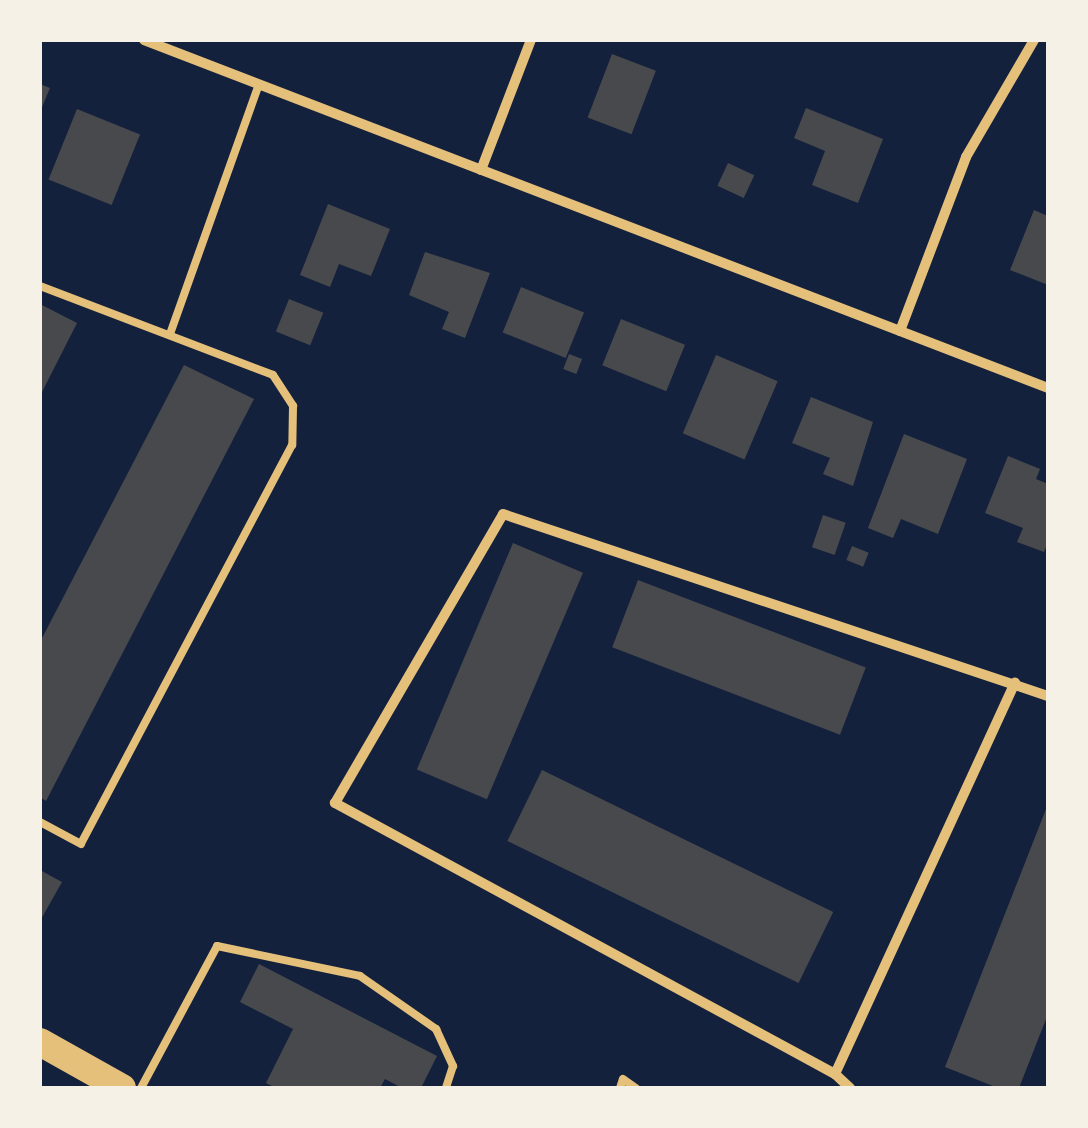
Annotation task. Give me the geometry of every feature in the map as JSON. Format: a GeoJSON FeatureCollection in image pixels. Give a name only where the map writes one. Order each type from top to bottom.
{"type":"FeatureCollection","features":[{"type":"Feature","properties":{"kind":"highway"},"geometry":{"type":"LineString","coordinates":[[40,1042],[122,1088]]}},
{"type":"Feature","properties":{"kind":"street"},"geometry":{"type":"LineString","coordinates":[[144,40],[1048,388]]}},
{"type":"Feature","properties":{"kind":"street"},"geometry":{"type":"LineString","coordinates":[[481,170],[531,40]]}},
{"type":"Feature","properties":{"kind":"street"},"geometry":{"type":"LineString","coordinates":[[900,331],[966,157],[988,112],[1034,40]]}},
{"type":"Feature","properties":{"kind":"street"},"geometry":{"type":"LineString","coordinates":[[850,1088],[835,1074],[335,803],[503,514],[1048,696]]}},
{"type":"Feature","properties":{"kind":"street"},"geometry":{"type":"LineString","coordinates":[[835,1074],[1015,682]]}},
{"type":"Feature","properties":{"kind":"lane"},"geometry":{"type":"LineString","coordinates":[[170,334],[259,84]]}},
{"type":"Feature","properties":{"kind":"lane"},"geometry":{"type":"LineString","coordinates":[[40,286],[272,375],[293,406],[292,445],[81,844],[40,822]]}},
{"type":"Feature","properties":{"kind":"lane"},"geometry":{"type":"LineString","coordinates":[[141,1088],[217,946],[360,976],[436,1029],[452,1066],[446,1088]]}},
{"type":"Feature","properties":{"kind":"lane"},"geometry":{"type":"LineString","coordinates":[[620,1088],[623,1079],[636,1088]]}},
{"type":"Feature","properties":{"kind":"building"},"geometry":{"type":"Polygon","coordinates":[[[612,54],[656,71],[632,134],[588,117],[612,54]]]}},
{"type":"Feature","properties":{"kind":"building"},"geometry":{"type":"Polygon","coordinates":[[[40,84],[50,88],[40,112],[40,84]]]}},
{"type":"Feature","properties":{"kind":"building"},"geometry":{"type":"Polygon","coordinates":[[[806,108],[883,139],[858,203],[812,185],[825,151],[794,138],[806,108]]]}},
{"type":"Feature","properties":{"kind":"building"},"geometry":{"type":"Polygon","coordinates":[[[77,109],[140,134],[112,205],[49,179],[77,109]]]}},
{"type":"Feature","properties":{"kind":"building"},"geometry":{"type":"Polygon","coordinates":[[[728,163],[754,175],[744,198],[717,186],[728,163]]]}},
{"type":"Feature","properties":{"kind":"building"},"geometry":{"type":"Polygon","coordinates":[[[328,204],[390,229],[371,276],[339,264],[330,287],[300,275],[328,204]]]}},
{"type":"Feature","properties":{"kind":"building"},"geometry":{"type":"Polygon","coordinates":[[[1034,210],[1048,216],[1048,285],[1010,270],[1034,210]]]}},
{"type":"Feature","properties":{"kind":"building"},"geometry":{"type":"Polygon","coordinates":[[[425,252],[490,273],[465,338],[442,329],[449,312],[409,295],[425,252]]]}},
{"type":"Feature","properties":{"kind":"building"},"geometry":{"type":"Polygon","coordinates":[[[521,287],[584,312],[566,358],[503,332],[521,287]]]}},
{"type":"Feature","properties":{"kind":"building"},"geometry":{"type":"Polygon","coordinates":[[[289,299],[323,313],[310,345],[276,331],[289,299]]]}},
{"type":"Feature","properties":{"kind":"building"},"geometry":{"type":"Polygon","coordinates":[[[40,304],[77,323],[40,396],[40,304]]]}},
{"type":"Feature","properties":{"kind":"building"},"geometry":{"type":"Polygon","coordinates":[[[621,319],[685,345],[666,391],[602,365],[621,319]]]}},
{"type":"Feature","properties":{"kind":"building"},"geometry":{"type":"Polygon","coordinates":[[[569,354],[582,359],[576,374],[563,369],[569,354]]]}},
{"type":"Feature","properties":{"kind":"building"},"geometry":{"type":"Polygon","coordinates":[[[716,355],[778,381],[744,459],[683,433],[716,355]]]}},
{"type":"Feature","properties":{"kind":"building"},"geometry":{"type":"Polygon","coordinates":[[[184,365],[254,399],[46,801],[40,797],[40,642],[184,365]]]}},
{"type":"Feature","properties":{"kind":"building"},"geometry":{"type":"Polygon","coordinates":[[[811,397],[873,422],[853,486],[823,474],[830,458],[792,443],[811,397]]]}},
{"type":"Feature","properties":{"kind":"building"},"geometry":{"type":"Polygon","coordinates":[[[904,434],[967,459],[938,534],[901,519],[893,538],[868,528],[904,434]]]}},
{"type":"Feature","properties":{"kind":"building"},"geometry":{"type":"Polygon","coordinates":[[[1008,456],[1040,469],[1036,479],[1048,484],[1048,542],[1044,552],[1017,542],[1023,528],[985,513],[1008,456]]]}},
{"type":"Feature","properties":{"kind":"building"},"geometry":{"type":"Polygon","coordinates":[[[823,515],[846,523],[835,555],[812,547],[823,515]]]}},
{"type":"Feature","properties":{"kind":"building"},"geometry":{"type":"Polygon","coordinates":[[[513,543],[583,573],[487,799],[417,769],[513,543]]]}},
{"type":"Feature","properties":{"kind":"building"},"geometry":{"type":"Polygon","coordinates":[[[852,546],[869,553],[863,567],[846,560],[852,546]]]}},
{"type":"Feature","properties":{"kind":"building"},"geometry":{"type":"Polygon","coordinates":[[[638,580],[866,667],[840,735],[612,647],[638,580]]]}},
{"type":"Feature","properties":{"kind":"building"},"geometry":{"type":"Polygon","coordinates":[[[542,770],[833,912],[799,983],[507,841],[542,770]]]}},
{"type":"Feature","properties":{"kind":"building"},"geometry":{"type":"Polygon","coordinates":[[[1048,804],[1048,1014],[1019,1088],[998,1088],[945,1067],[1048,804]]]}},
{"type":"Feature","properties":{"kind":"building"},"geometry":{"type":"Polygon","coordinates":[[[40,870],[62,882],[40,921],[40,870]]]}},
{"type":"Feature","properties":{"kind":"building"},"geometry":{"type":"Polygon","coordinates":[[[259,964],[437,1056],[421,1088],[402,1088],[385,1079],[380,1088],[276,1088],[266,1083],[293,1029],[240,1002],[259,964]]]}}]}
